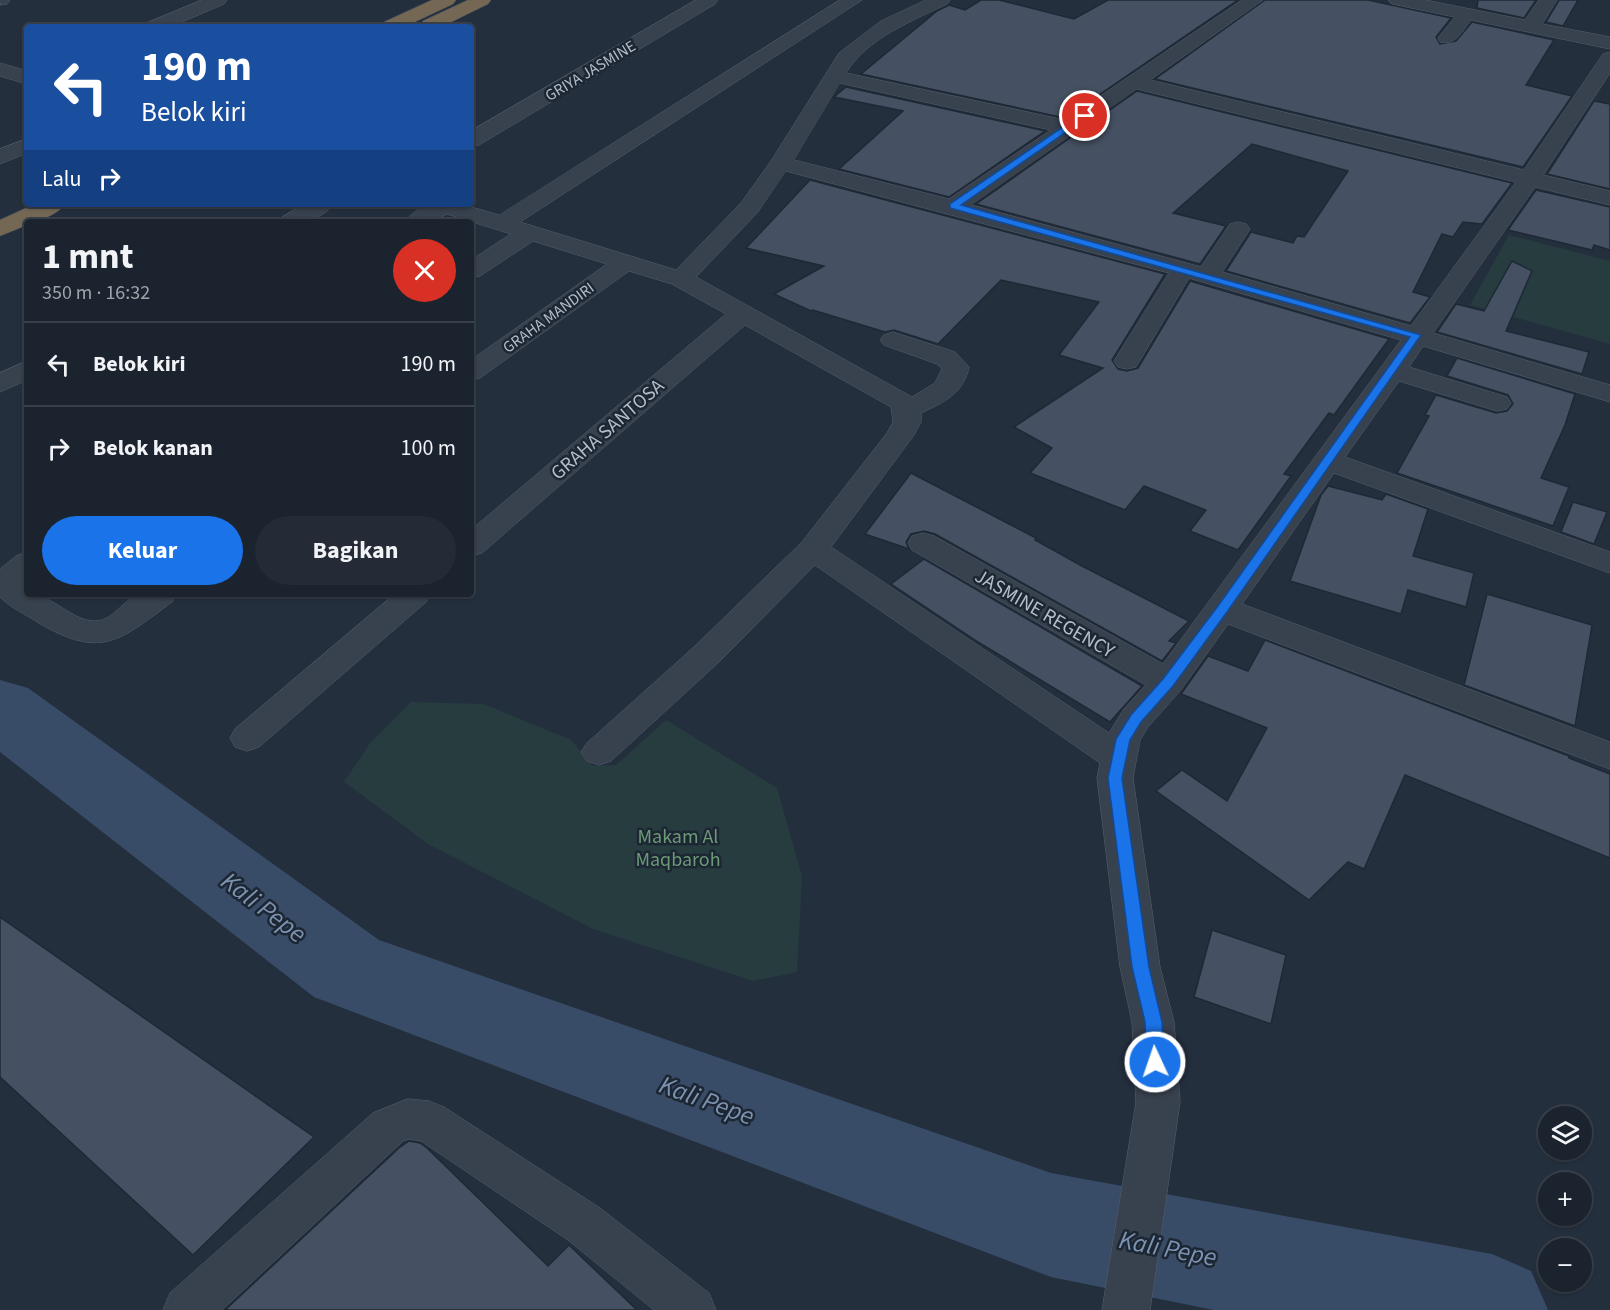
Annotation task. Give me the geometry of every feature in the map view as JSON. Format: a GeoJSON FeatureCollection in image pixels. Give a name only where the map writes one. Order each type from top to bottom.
{"type":"FeatureCollection","features":[{"type":"Feature","properties":{"kind":"highway"},"geometry":{"type":"LineString","coordinates":[[395,24],[447,0]]}},
{"type":"Feature","properties":{"kind":"highway"},"geometry":{"type":"LineString","coordinates":[[432,24],[482,0]]}},
{"type":"Feature","properties":{"kind":"highway"},"geometry":{"type":"LineString","coordinates":[[0,207],[24,196]]}},
{"type":"Feature","properties":{"kind":"highway"},"geometry":{"type":"LineString","coordinates":[[0,229],[48,207]]}},
{"type":"Feature","properties":{"kind":"street"},"geometry":{"type":"LineString","coordinates":[[161,24],[218,0]]}},
{"type":"Feature","properties":{"kind":"street","name":"GRIYA JASMINE"},"geometry":{"type":"LineString","coordinates":[[474,138],[709,0]]}},
{"type":"Feature","properties":{"kind":"street"},"geometry":{"type":"LineString","coordinates":[[502,223],[853,0]]}},
{"type":"Feature","properties":{"kind":"street"},"geometry":{"type":"LineString","coordinates":[[681,279],[732,228],[781,163],[846,57],[888,25],[941,0]]}},
{"type":"Feature","properties":{"kind":"street"},"geometry":{"type":"LineString","coordinates":[[954,206],[1254,0]]}},
{"type":"Feature","properties":{"kind":"street"},"geometry":{"type":"LineString","coordinates":[[1398,0],[1610,43]]}},
{"type":"Feature","properties":{"kind":"street"},"geometry":{"type":"LineString","coordinates":[[1530,27],[1548,0]]}},
{"type":"Feature","properties":{"kind":"street"},"geometry":{"type":"LineString","coordinates":[[1446,38],[1467,14]]}},
{"type":"Feature","properties":{"kind":"street"},"geometry":{"type":"LineString","coordinates":[[1127,1306],[1158,1102],[1153,1022],[1140,967],[1115,778],[1123,739],[1136,718],[1168,682],[1222,609],[1530,178],[1610,58]]}},
{"type":"Feature","properties":{"kind":"street"},"geometry":{"type":"LineString","coordinates":[[0,69],[24,77]]}},
{"type":"Feature","properties":{"kind":"street"},"geometry":{"type":"LineString","coordinates":[[833,76],[1068,127]]}},
{"type":"Feature","properties":{"kind":"street"},"geometry":{"type":"LineString","coordinates":[[1136,83],[1610,198]]}},
{"type":"Feature","properties":{"kind":"street"},"geometry":{"type":"LineString","coordinates":[[0,157],[24,146]]}},
{"type":"Feature","properties":{"kind":"street"},"geometry":{"type":"LineString","coordinates":[[781,163],[954,206],[1183,269],[1416,335],[1610,394]]}},
{"type":"Feature","properties":{"kind":"street"},"geometry":{"type":"LineString","coordinates":[[295,219],[317,207]]}},
{"type":"Feature","properties":{"kind":"street"},"geometry":{"type":"LineString","coordinates":[[421,219],[439,207]]}},
{"type":"Feature","properties":{"kind":"street"},"geometry":{"type":"LineString","coordinates":[[449,207],[681,279],[887,392],[907,409],[907,422],[900,435],[813,549],[707,654],[599,752]]}},
{"type":"Feature","properties":{"kind":"street"},"geometry":{"type":"LineString","coordinates":[[1208,276],[1238,229]]}},
{"type":"Feature","properties":{"kind":"street"},"geometry":{"type":"LineString","coordinates":[[474,269],[530,232]]}},
{"type":"Feature","properties":{"kind":"street","name":"GRAHA MANDIRI"},"geometry":{"type":"LineString","coordinates":[[474,370],[626,262]]}},
{"type":"Feature","properties":{"kind":"street"},"geometry":{"type":"LineString","coordinates":[[1126,361],[1183,269]]}},
{"type":"Feature","properties":{"kind":"street","name":"GRAHA SANTOSA"},"geometry":{"type":"LineString","coordinates":[[474,543],[742,313]]}},
{"type":"Feature","properties":{"kind":"street"},"geometry":{"type":"LineString","coordinates":[[894,340],[946,358],[956,366],[955,377],[949,386],[907,409]]}},
{"type":"Feature","properties":{"kind":"street"},"geometry":{"type":"LineString","coordinates":[[1392,370],[1497,403]]}},
{"type":"Feature","properties":{"kind":"street"},"geometry":{"type":"LineString","coordinates":[[0,384],[24,371]]}},
{"type":"Feature","properties":{"kind":"street"},"geometry":{"type":"LineString","coordinates":[[1327,460],[1610,563]]}},
{"type":"Feature","properties":{"kind":"street","name":"JASMINE REGENCY"},"geometry":{"type":"LineString","coordinates":[[923,543],[1168,682]]}},
{"type":"Feature","properties":{"kind":"street"},"geometry":{"type":"LineString","coordinates":[[813,549],[1118,757]]}},
{"type":"Feature","properties":{"kind":"street"},"geometry":{"type":"LineString","coordinates":[[24,566],[6,581],[13,592],[82,632],[100,632],[115,627],[156,597]]}},
{"type":"Feature","properties":{"kind":"street"},"geometry":{"type":"LineString","coordinates":[[247,738],[412,597]]}},
{"type":"Feature","properties":{"kind":"street"},"geometry":{"type":"LineString","coordinates":[[1222,609],[1610,756]]}},
{"type":"Feature","properties":{"kind":"street"},"geometry":{"type":"LineString","coordinates":[[187,1310],[388,1127],[408,1119],[429,1121],[584,1224],[692,1310]]}},
{"type":"Feature","properties":{"kind":"green space"},"geometry":{"type":"Polygon","coordinates":[[[1509,235],[1610,261],[1610,344],[1470,305],[1509,235]]]}},
{"type":"Feature","properties":{"kind":"green space","name":"Makam Al Maqbaroh"},"geometry":{"type":"Polygon","coordinates":[[[411,702],[484,704],[571,740],[593,766],[616,765],[666,720],[777,788],[802,876],[797,972],[753,981],[593,929],[428,844],[344,782],[370,743],[411,702]]]}},
{"type":"Feature","properties":{"kind":"building"},"geometry":{"type":"Polygon","coordinates":[[[981,0],[999,0],[1074,19],[1108,0],[1238,0],[1065,118],[861,74],[937,11],[949,5],[965,10],[981,0]]]}},
{"type":"Feature","properties":{"kind":"building"},"geometry":{"type":"Polygon","coordinates":[[[1265,0],[1368,0],[1451,18],[1436,37],[1440,44],[1456,41],[1472,22],[1554,40],[1526,85],[1572,96],[1523,167],[1155,79],[1265,0]]]}},
{"type":"Feature","properties":{"kind":"building"},"geometry":{"type":"Polygon","coordinates":[[[1478,0],[1536,0],[1524,18],[1477,8],[1478,0]]]}},
{"type":"Feature","properties":{"kind":"building"},"geometry":{"type":"Polygon","coordinates":[[[1559,0],[1578,0],[1563,26],[1546,22],[1559,0]]]}},
{"type":"Feature","properties":{"kind":"building"},"geometry":{"type":"Polygon","coordinates":[[[846,87],[1045,131],[949,197],[839,169],[903,111],[834,97],[846,87]]]}},
{"type":"Feature","properties":{"kind":"building"},"geometry":{"type":"Polygon","coordinates":[[[1137,91],[1512,183],[1482,224],[1463,222],[1453,237],[1442,234],[1413,292],[1430,297],[1410,323],[1226,271],[1251,232],[1293,243],[1297,236],[1304,237],[1348,171],[1252,144],[1173,213],[1226,226],[1200,264],[976,204],[1137,91]]]}},
{"type":"Feature","properties":{"kind":"building"},"geometry":{"type":"Polygon","coordinates":[[[1594,101],[1610,104],[1610,189],[1547,174],[1594,101]]]}},
{"type":"Feature","properties":{"kind":"building"},"geometry":{"type":"Polygon","coordinates":[[[810,180],[1165,274],[1112,360],[1118,369],[1127,371],[1138,368],[1190,281],[1389,339],[1334,415],[1329,413],[1284,474],[1291,476],[1238,550],[1190,531],[1206,510],[1144,486],[1125,510],[1030,473],[1052,448],[1014,427],[1103,368],[1059,355],[1099,302],[1001,280],[938,344],[894,330],[885,332],[811,311],[774,294],[824,266],[746,248],[810,180]]]}},
{"type":"Feature","properties":{"kind":"building"},"geometry":{"type":"Polygon","coordinates":[[[1536,190],[1610,207],[1610,250],[1594,245],[1592,250],[1508,230],[1536,190]]]}},
{"type":"Feature","properties":{"kind":"building"},"geometry":{"type":"Polygon","coordinates":[[[1512,261],[1532,271],[1506,331],[1589,352],[1582,374],[1437,332],[1456,304],[1484,311],[1512,261]]]}},
{"type":"Feature","properties":{"kind":"building"},"geometry":{"type":"Polygon","coordinates":[[[1457,358],[1575,394],[1565,425],[1541,478],[1569,487],[1553,526],[1397,473],[1429,416],[1425,415],[1436,395],[1496,413],[1507,411],[1513,404],[1508,395],[1447,376],[1457,358]]]}},
{"type":"Feature","properties":{"kind":"building"},"geometry":{"type":"Polygon","coordinates":[[[911,473],[1189,621],[1169,641],[1176,643],[1162,661],[935,534],[924,531],[911,534],[906,542],[909,549],[865,534],[911,473]]]}},
{"type":"Feature","properties":{"kind":"building"},"geometry":{"type":"Polygon","coordinates":[[[1328,486],[1382,500],[1386,494],[1428,509],[1413,556],[1474,573],[1466,607],[1408,590],[1401,614],[1290,581],[1321,495],[1328,486]]]}},
{"type":"Feature","properties":{"kind":"building"},"geometry":{"type":"Polygon","coordinates":[[[1573,502],[1607,512],[1594,544],[1561,532],[1573,502]]]}},
{"type":"Feature","properties":{"kind":"building"},"geometry":{"type":"Polygon","coordinates":[[[924,559],[1142,686],[1110,722],[978,642],[891,584],[924,559]]]}},
{"type":"Feature","properties":{"kind":"building"},"geometry":{"type":"Polygon","coordinates":[[[1487,594],[1592,625],[1575,726],[1464,685],[1487,594]]]}},
{"type":"Feature","properties":{"kind":"building"},"geometry":{"type":"Polygon","coordinates":[[[1265,640],[1569,756],[1569,758],[1610,774],[1610,858],[1405,775],[1364,869],[1348,862],[1309,900],[1156,791],[1182,770],[1227,801],[1267,728],[1181,694],[1208,656],[1248,671],[1265,640]]]}},
{"type":"Feature","properties":{"kind":"building"},"geometry":{"type":"Polygon","coordinates":[[[0,917],[314,1137],[193,1255],[0,1077],[0,917]]]}},
{"type":"Feature","properties":{"kind":"building"},"geometry":{"type":"Polygon","coordinates":[[[1212,930],[1286,955],[1271,1024],[1194,997],[1212,930]]]}},
{"type":"Feature","properties":{"kind":"building"},"geometry":{"type":"Polygon","coordinates":[[[409,1141],[420,1143],[427,1148],[548,1266],[569,1245],[637,1310],[225,1310],[409,1141]]]}},
{"type":"Feature","properties":{"kind":"waterway","name":"Kali Pepe"},"geometry":{"type":"LineString","coordinates":[[0,709],[347,969],[1051,1225],[1492,1310]]}},
{"type":"Feature","properties":{"kind":"route"},"geometry":{"type":"LineString","coordinates":[[1085,116],[954,206],[1416,335],[1222,609],[1168,682],[1136,718],[1123,739],[1115,778],[1140,967],[1153,1022],[1155,1062]]}}]}
